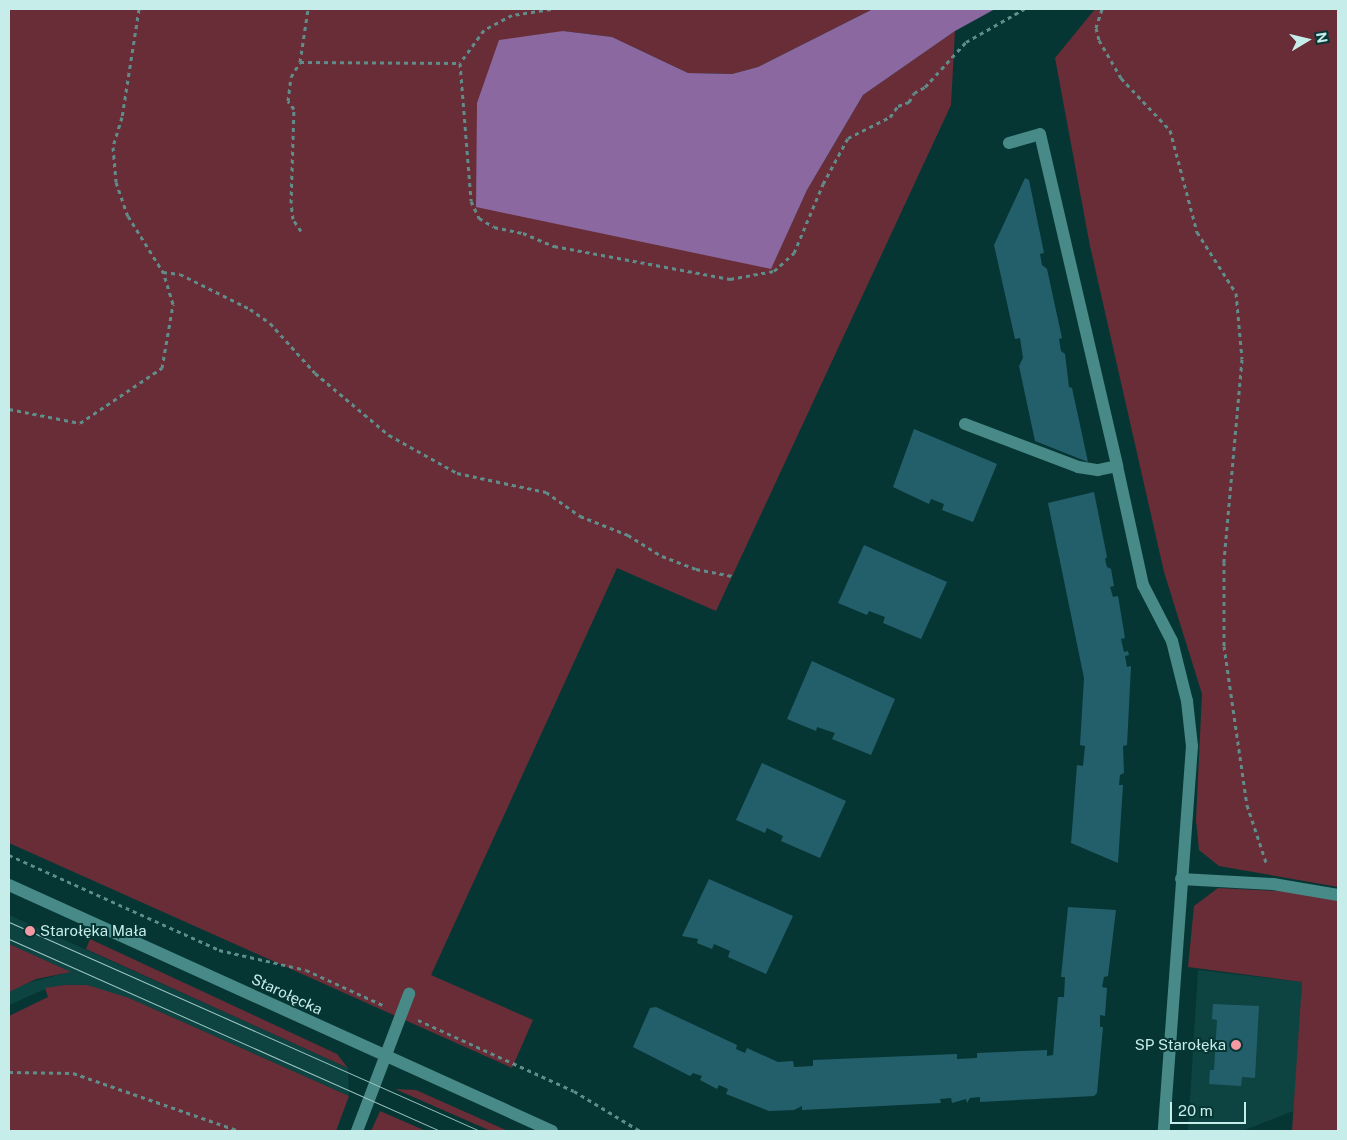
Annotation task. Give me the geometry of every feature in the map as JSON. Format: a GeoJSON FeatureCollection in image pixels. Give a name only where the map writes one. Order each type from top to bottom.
{"type":"FeatureCollection","features":[{"type":"Feature","properties":{"kind":"street"},"geometry":{"type":"LineString","coordinates":[[1009,143],[1040,134],[1143,585],[1172,641],[1187,701],[1192,746],[1164,1131]]}},
{"type":"Feature","properties":{"kind":"street"},"geometry":{"type":"LineString","coordinates":[[965,424],[1078,467],[1098,470],[1117,466]]}},
{"type":"Feature","properties":{"kind":"street"},"geometry":{"type":"LineString","coordinates":[[1181,879],[1273,884],[1338,895]]}},
{"type":"Feature","properties":{"kind":"street","name":"Starołęcka"},"geometry":{"type":"LineString","coordinates":[[9,885],[385,1057],[552,1131]]}},
{"type":"Feature","properties":{"kind":"street"},"geometry":{"type":"LineString","coordinates":[[357,1131],[409,994]]}},
{"type":"Feature","properties":{"kind":"path"},"geometry":{"type":"LineString","coordinates":[[9,409],[80,422],[162,368],[173,304],[163,272],[128,216],[116,182],[113,147],[122,118],[139,9]]}},
{"type":"Feature","properties":{"kind":"path"},"geometry":{"type":"LineString","coordinates":[[301,230],[293,219],[291,204],[294,109],[288,101],[291,77],[300,62],[308,9]]}},
{"type":"Feature","properties":{"kind":"path"},"geometry":{"type":"LineString","coordinates":[[551,9],[512,15],[484,30],[460,63],[471,201],[479,218],[494,227],[524,233],[554,246],[730,279],[774,271],[794,253],[823,184],[848,138],[890,117],[898,106],[909,102],[914,93],[925,87],[966,42],[1024,9]]}},
{"type":"Feature","properties":{"kind":"path"},"geometry":{"type":"LineString","coordinates":[[1102,9],[1096,28],[1099,40],[1121,78],[1170,130],[1198,232],[1236,293],[1242,359],[1224,562],[1224,646],[1247,805],[1273,884]]}},
{"type":"Feature","properties":{"kind":"path"},"geometry":{"type":"LineString","coordinates":[[300,62],[460,63]]}},
{"type":"Feature","properties":{"kind":"path"},"geometry":{"type":"LineString","coordinates":[[163,272],[180,274],[263,318],[315,373],[389,435],[457,473],[546,492],[580,516],[628,535],[662,556],[696,569],[732,576]]}},
{"type":"Feature","properties":{"kind":"path"},"geometry":{"type":"LineString","coordinates":[[9,855],[219,950],[306,970],[574,1091],[640,1131]]}},
{"type":"Feature","properties":{"kind":"path"},"geometry":{"type":"LineString","coordinates":[[9,1072],[73,1073],[240,1131]]}},
{"type":"Feature","properties":{"kind":"shaded area"},"geometry":{"type":"Polygon","coordinates":[[[9,9],[873,9],[758,67],[732,74],[688,73],[612,37],[563,31],[771,268],[807,190],[863,95],[955,31],[951,105],[716,611],[617,568],[431,975],[533,1020],[512,1068],[9,843],[9,9]]]}},
{"type":"Feature","properties":{"kind":"shaded area"},"geometry":{"type":"Polygon","coordinates":[[[873,9],[995,9],[955,31],[863,95],[807,190],[771,269],[476,207],[477,103],[499,40],[563,31],[612,37],[688,73],[732,74],[758,67],[873,9]]]}},
{"type":"Feature","properties":{"kind":"shaded area"},"geometry":{"type":"Polygon","coordinates":[[[1095,9],[1338,9],[1338,887],[1219,866],[1199,850],[1196,820],[1202,694],[1164,572],[1090,246],[1055,58],[1095,9]]]}},
{"type":"Feature","properties":{"kind":"shaded area"},"geometry":{"type":"Polygon","coordinates":[[[1218,888],[1297,892],[1338,901],[1338,1131],[1292,1131],[1302,982],[1188,967],[1194,906],[1218,888]]]}},
{"type":"Feature","properties":{"kind":"shaded area"},"geometry":{"type":"Polygon","coordinates":[[[9,915],[348,1068],[349,1096],[129,998],[65,985],[45,989],[9,1005],[9,992],[24,984],[70,972],[9,944],[9,915]]]}},
{"type":"Feature","properties":{"kind":"shaded area"},"geometry":{"type":"Polygon","coordinates":[[[90,939],[337,1054],[348,1068],[86,949],[90,939]]]}},
{"type":"Feature","properties":{"kind":"shaded area"},"geometry":{"type":"Polygon","coordinates":[[[9,944],[71,972],[36,979],[9,992],[9,944]]]}},
{"type":"Feature","properties":{"kind":"shaded area"},"geometry":{"type":"Polygon","coordinates":[[[1198,970],[1302,982],[1296,1110],[1242,1131],[1188,1131],[1198,970]]]}},
{"type":"Feature","properties":{"kind":"shaded area"},"geometry":{"type":"Polygon","coordinates":[[[65,985],[87,985],[129,998],[349,1096],[336,1131],[9,1131],[9,1016],[48,997],[45,988],[65,985]]]}},
{"type":"Feature","properties":{"kind":"shaded area"},"geometry":{"type":"Polygon","coordinates":[[[395,1089],[416,1090],[508,1131],[491,1131],[395,1089]]]}},
{"type":"Feature","properties":{"kind":"shaded area"},"geometry":{"type":"Polygon","coordinates":[[[380,1111],[426,1131],[371,1131],[380,1111]]]}},
{"type":"Feature","properties":{"kind":"building"},"geometry":{"type":"Polygon","coordinates":[[[1025,178],[1029,180],[1044,253],[1040,254],[1042,265],[1047,269],[1062,338],[1059,339],[1061,351],[1065,354],[1069,387],[1072,388],[1088,462],[1035,441],[1019,366],[1023,358],[1020,338],[1015,339],[994,245],[1025,178]]]}},
{"type":"Feature","properties":{"kind":"building"},"geometry":{"type":"Polygon","coordinates":[[[914,429],[997,464],[973,522],[942,510],[944,504],[931,499],[929,504],[893,487],[914,429]]]}},
{"type":"Feature","properties":{"kind":"building"},"geometry":{"type":"Polygon","coordinates":[[[1094,492],[1107,557],[1105,559],[1107,567],[1111,569],[1114,586],[1110,587],[1113,597],[1118,596],[1125,638],[1121,639],[1124,652],[1128,651],[1129,655],[1125,656],[1127,667],[1131,666],[1127,745],[1123,746],[1124,773],[1120,775],[1119,785],[1123,785],[1118,863],[1071,843],[1077,765],[1083,766],[1085,746],[1080,745],[1084,678],[1048,503],[1094,492]]]}},
{"type":"Feature","properties":{"kind":"building"},"geometry":{"type":"Polygon","coordinates":[[[864,545],[947,582],[921,639],[883,623],[885,617],[869,611],[867,615],[838,603],[864,545]]]}},
{"type":"Feature","properties":{"kind":"building"},"geometry":{"type":"Polygon","coordinates":[[[812,661],[895,699],[871,755],[832,739],[835,733],[817,727],[816,731],[787,719],[812,661]]]}},
{"type":"Feature","properties":{"kind":"building"},"geometry":{"type":"Polygon","coordinates":[[[762,763],[846,801],[820,858],[781,841],[783,836],[767,828],[765,833],[736,820],[762,763]]]}},
{"type":"Feature","properties":{"kind":"building"},"geometry":{"type":"Polygon","coordinates":[[[709,879],[793,916],[766,974],[728,957],[730,951],[714,944],[712,949],[697,943],[698,939],[682,936],[709,879]]]}},
{"type":"Feature","properties":{"kind":"building"},"geometry":{"type":"Polygon","coordinates":[[[1068,907],[1116,910],[1108,976],[1104,977],[1102,987],[1107,988],[1105,1016],[1100,1015],[1100,1027],[1103,1027],[1097,1093],[1094,1096],[980,1102],[980,1097],[970,1098],[967,1103],[966,1099],[952,1103],[951,1098],[940,1099],[941,1103],[802,1110],[802,1106],[794,1110],[769,1111],[726,1094],[728,1089],[719,1085],[717,1089],[700,1080],[702,1076],[693,1073],[690,1076],[633,1047],[650,1008],[656,1007],[737,1045],[736,1049],[745,1053],[747,1048],[778,1062],[793,1061],[794,1067],[813,1066],[813,1060],[957,1054],[957,1059],[977,1058],[977,1053],[1047,1050],[1047,1056],[1053,1055],[1058,997],[1064,997],[1065,977],[1061,977],[1068,907]]]}},
{"type":"Feature","properties":{"kind":"building","name":"SP Starołęka"},"geometry":{"type":"Polygon","coordinates":[[[1213,1004],[1259,1006],[1255,1078],[1242,1077],[1241,1086],[1209,1084],[1210,1070],[1214,1070],[1217,1020],[1212,1019],[1213,1004]]]}},
{"type":"Feature","properties":{"kind":"tram line"},"geometry":{"type":"LineString","coordinates":[[9,922],[480,1131]]}},
{"type":"Feature","properties":{"kind":"tram line"},"geometry":{"type":"LineString","coordinates":[[9,939],[441,1131]]}},
{"type":"Feature","properties":{"kind":"place","name":"Starołęka Mała"},"geometry":{"type":"Point","coordinates":[30,931]}},
{"type":"Feature","properties":{"kind":"place","name":"SP Starołęka"},"geometry":{"type":"Point","coordinates":[1236,1045]}}]}
